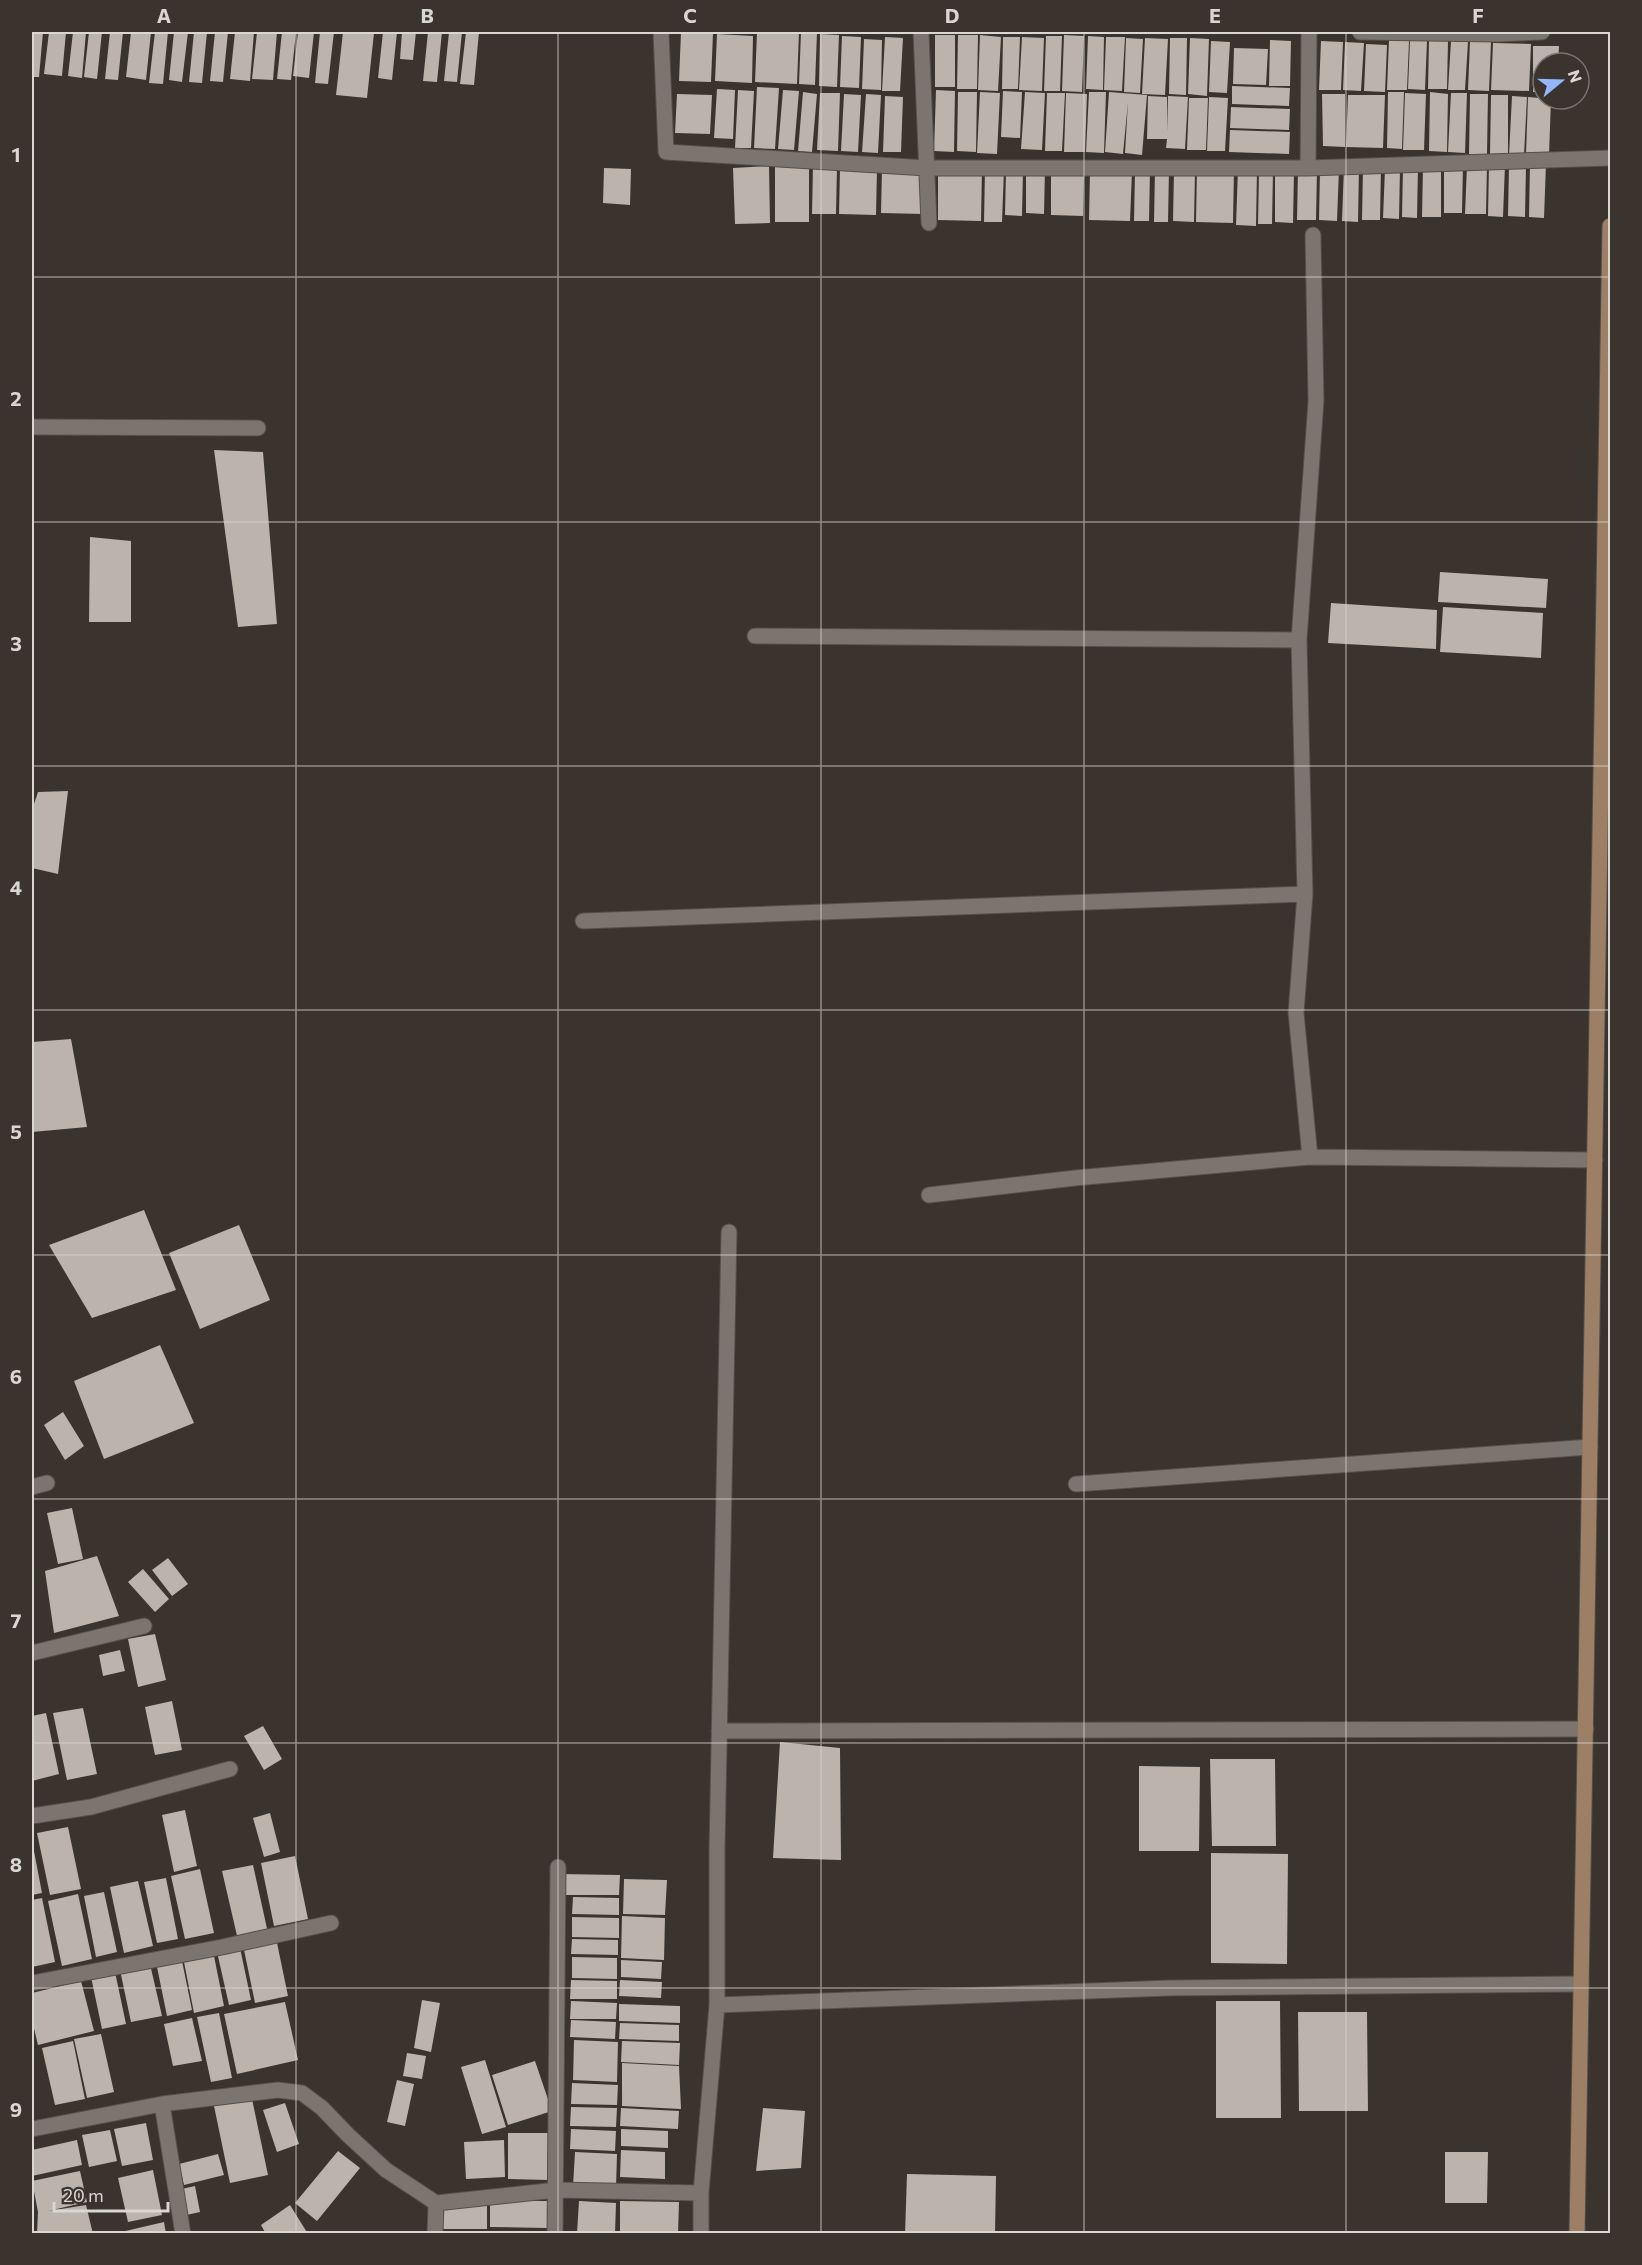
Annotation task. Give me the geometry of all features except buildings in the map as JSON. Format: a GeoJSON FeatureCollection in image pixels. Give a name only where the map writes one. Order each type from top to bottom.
{"type":"FeatureCollection","features":[{"type":"Feature","properties":{"kind":"street"},"geometry":{"type":"LineString","coordinates":[[661,32],[666,152],[927,168],[1308,168],[1611,158]]}},
{"type":"Feature","properties":{"kind":"street"},"geometry":{"type":"LineString","coordinates":[[921,32],[929,223]]}},
{"type":"Feature","properties":{"kind":"street"},"geometry":{"type":"LineString","coordinates":[[1308,168],[1309,32]]}},
{"type":"Feature","properties":{"kind":"street"},"geometry":{"type":"LineString","coordinates":[[1360,32],[1497,34],[1542,32]]}},
{"type":"Feature","properties":{"kind":"street"},"geometry":{"type":"LineString","coordinates":[[1578,2234],[1611,226]]}},
{"type":"Feature","properties":{"kind":"street"},"geometry":{"type":"LineString","coordinates":[[1310,1157],[1296,1013],[1305,894],[1299,640],[1316,402],[1313,235]]}},
{"type":"Feature","properties":{"kind":"street"},"geometry":{"type":"LineString","coordinates":[[32,427],[258,428]]}},
{"type":"Feature","properties":{"kind":"street"},"geometry":{"type":"LineString","coordinates":[[755,636],[1299,640]]}},
{"type":"Feature","properties":{"kind":"street"},"geometry":{"type":"LineString","coordinates":[[583,921],[1305,894]]}},
{"type":"Feature","properties":{"kind":"street"},"geometry":{"type":"LineString","coordinates":[[929,1194],[1075,1178],[1310,1157],[1595,1160]]}},
{"type":"Feature","properties":{"kind":"street"},"geometry":{"type":"LineString","coordinates":[[701,2234],[701,2193],[717,2005],[729,1232]]}},
{"type":"Feature","properties":{"kind":"street"},"geometry":{"type":"LineString","coordinates":[[1076,1484],[1590,1447]]}},
{"type":"Feature","properties":{"kind":"street"},"geometry":{"type":"LineString","coordinates":[[32,1487],[47,1483]]}},
{"type":"Feature","properties":{"kind":"street"},"geometry":{"type":"LineString","coordinates":[[32,1653],[144,1626]]}},
{"type":"Feature","properties":{"kind":"street"},"geometry":{"type":"LineString","coordinates":[[720,1731],[1586,1729]]}},
{"type":"Feature","properties":{"kind":"street"},"geometry":{"type":"LineString","coordinates":[[32,1816],[91,1806],[230,1769]]}},
{"type":"Feature","properties":{"kind":"street"},"geometry":{"type":"LineString","coordinates":[[555,2234],[558,1867]]}},
{"type":"Feature","properties":{"kind":"street"},"geometry":{"type":"LineString","coordinates":[[32,1983],[222,1947],[331,1923]]}},
{"type":"Feature","properties":{"kind":"street"},"geometry":{"type":"LineString","coordinates":[[717,2005],[1169,1988],[1581,1984]]}},
{"type":"Feature","properties":{"kind":"street"},"geometry":{"type":"LineString","coordinates":[[32,2129],[162,2104],[278,2090],[302,2093],[322,2108],[386,2170],[436,2204],[556,2190],[701,2193]]}},
{"type":"Feature","properties":{"kind":"street"},"geometry":{"type":"LineString","coordinates":[[162,2104],[183,2234]]}},
{"type":"Feature","properties":{"kind":"street"},"geometry":{"type":"LineString","coordinates":[[435,2234],[436,2204]]}}]}
